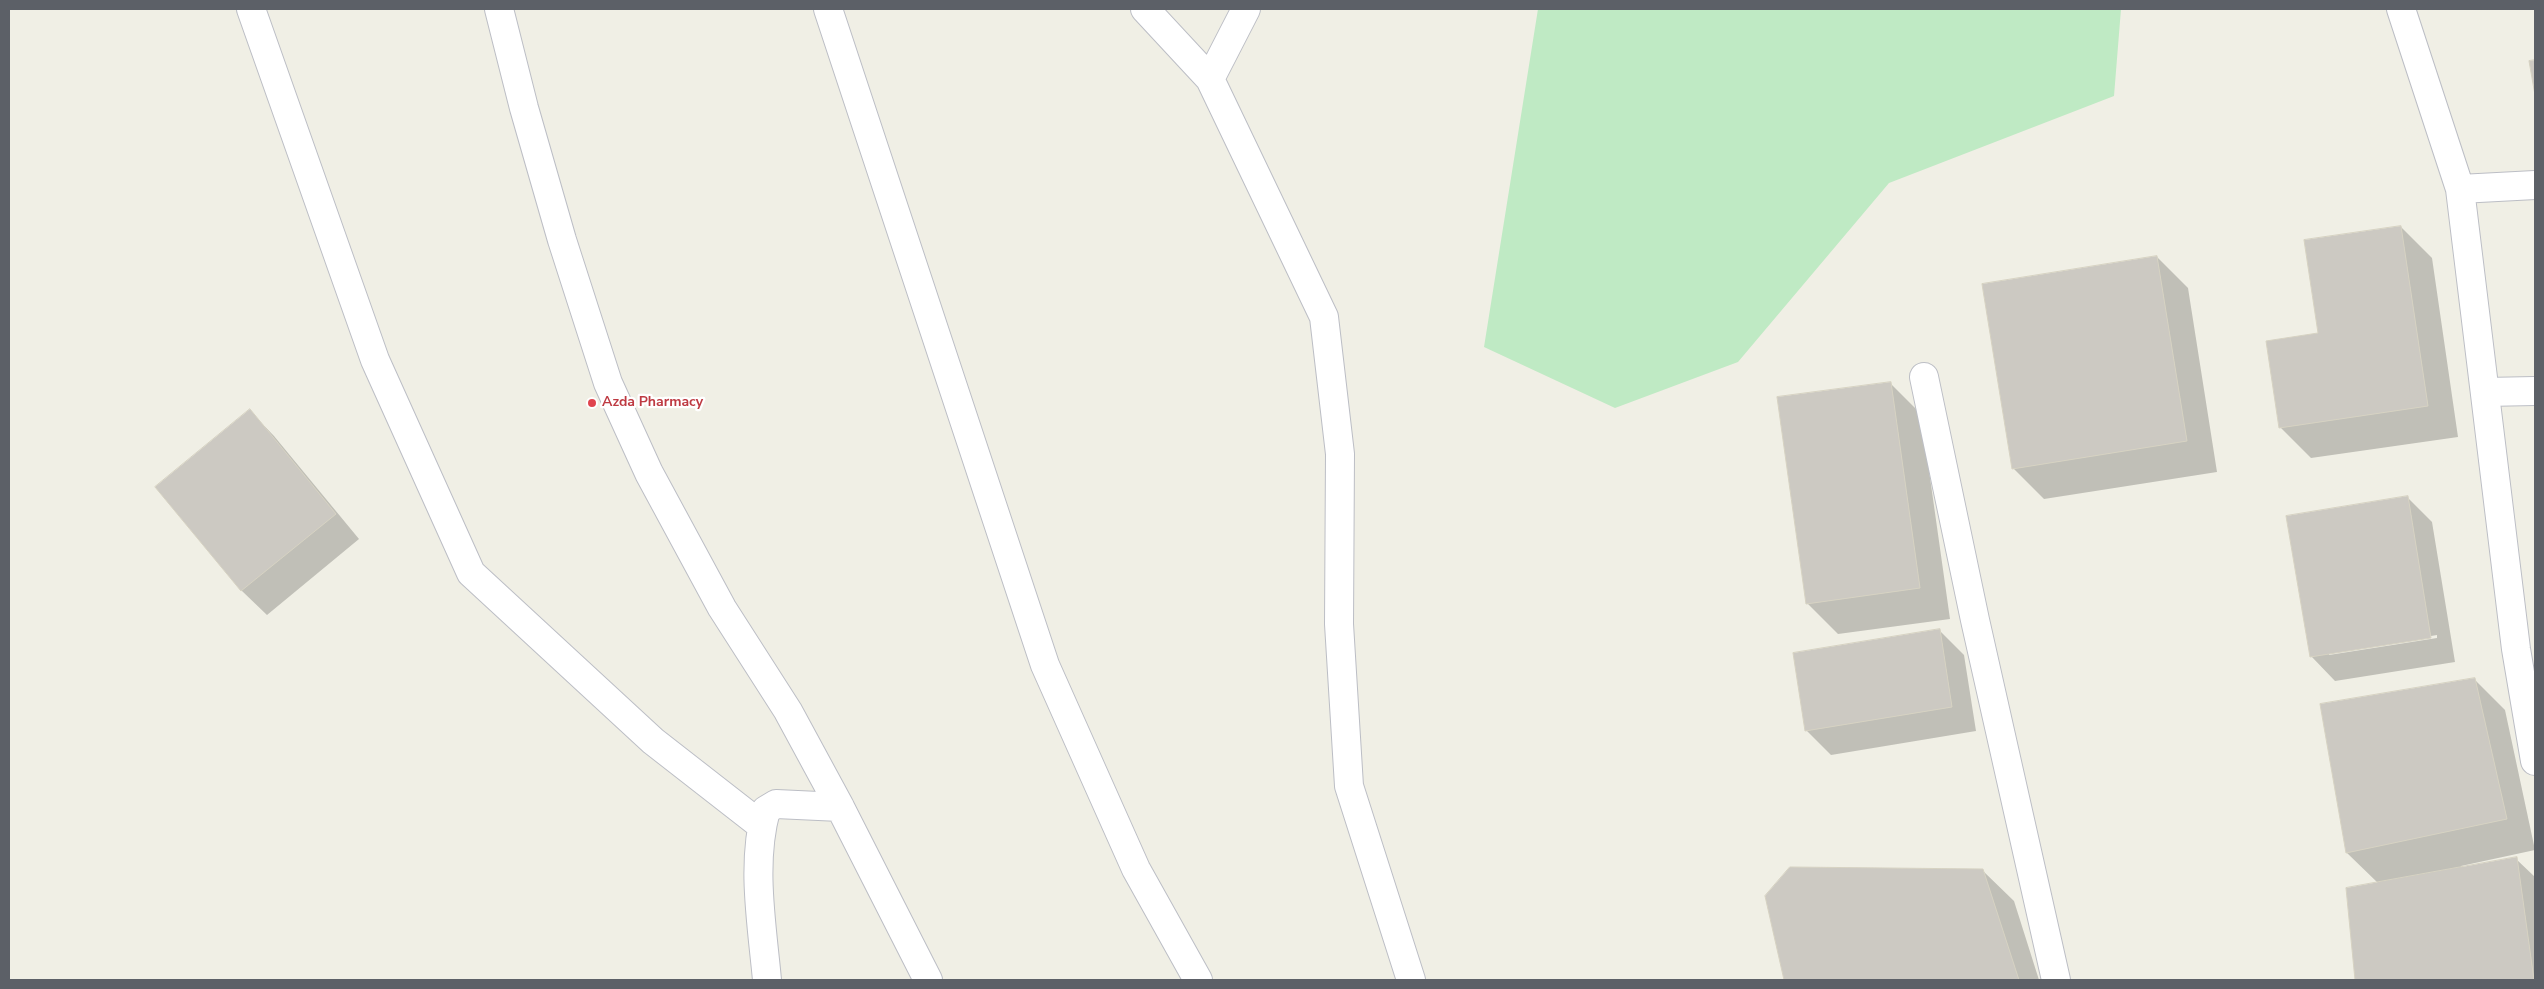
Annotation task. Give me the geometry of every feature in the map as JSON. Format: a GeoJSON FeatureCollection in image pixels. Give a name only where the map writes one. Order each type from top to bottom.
{"type":"FeatureCollection","features":[{"type":"Feature","properties":{"kind":"street"},"geometry":{"type":"LineString","coordinates":[[251,9],[376,360],[471,573],[653,741],[762,826]]}},
{"type":"Feature","properties":{"kind":"street"},"geometry":{"type":"LineString","coordinates":[[499,9],[524,108],[562,240],[608,383],[648,474],[722,608],[788,712],[840,807],[928,980]]}},
{"type":"Feature","properties":{"kind":"street"},"geometry":{"type":"LineString","coordinates":[[828,9],[1046,665],[1136,869],[1198,980]]}},
{"type":"Feature","properties":{"kind":"street"},"geometry":{"type":"LineString","coordinates":[[1145,9],[1210,79],[1324,317],[1340,454],[1339,624],[1349,786],[1411,980]]}},
{"type":"Feature","properties":{"kind":"street"},"geometry":{"type":"LineString","coordinates":[[1210,79],[1246,9]]}},
{"type":"Feature","properties":{"kind":"street"},"geometry":{"type":"LineString","coordinates":[[2401,9],[2460,189],[2485,392],[2526,648],[2535,761]]}},
{"type":"Feature","properties":{"kind":"street"},"geometry":{"type":"LineString","coordinates":[[2460,189],[2535,184]]}},
{"type":"Feature","properties":{"kind":"street"},"geometry":{"type":"LineString","coordinates":[[1924,377],[1975,620],[2056,980]]}},
{"type":"Feature","properties":{"kind":"street"},"geometry":{"type":"LineString","coordinates":[[2485,392],[2535,391]]}},
{"type":"Feature","properties":{"kind":"street"},"geometry":{"type":"LineString","coordinates":[[767,980],[760,903],[759,845],[766,810],[770,806],[840,807]]}},
{"type":"Feature","properties":{"kind":"green space"},"geometry":{"type":"Polygon","coordinates":[[[1538,9],[2121,9],[2114,96],[1889,183],[1738,362],[1615,408],[1484,347],[1538,9]]]}},
{"type":"Feature","properties":{"kind":"building"},"geometry":{"type":"Polygon","coordinates":[[[2535,60],[2535,95],[2529,61],[2535,60]]]}},
{"type":"Feature","properties":{"kind":"building"},"geometry":{"type":"Polygon","coordinates":[[[2401,226],[2428,406],[2279,428],[2266,341],[2318,333],[2304,240],[2401,226]]]}},
{"type":"Feature","properties":{"kind":"building"},"geometry":{"type":"Polygon","coordinates":[[[2157,256],[2187,441],[2012,469],[1982,284],[2157,256]]]}},
{"type":"Feature","properties":{"kind":"building"},"geometry":{"type":"Polygon","coordinates":[[[1891,382],[1920,588],[1806,604],[1777,397],[1891,382]]]}},
{"type":"Feature","properties":{"kind":"building"},"geometry":{"type":"Polygon","coordinates":[[[250,409],[336,514],[241,591],[155,487],[250,409]]]}},
{"type":"Feature","properties":{"kind":"building"},"geometry":{"type":"Polygon","coordinates":[[[2408,496],[2431,638],[2310,657],[2286,516],[2408,496]]]}},
{"type":"Feature","properties":{"kind":"building"},"geometry":{"type":"Polygon","coordinates":[[[1940,629],[1952,707],[1805,731],[1793,653],[1940,629]]]}},
{"type":"Feature","properties":{"kind":"building"},"geometry":{"type":"Polygon","coordinates":[[[2475,678],[2507,819],[2346,853],[2320,704],[2475,678]]]}},
{"type":"Feature","properties":{"kind":"building"},"geometry":{"type":"Polygon","coordinates":[[[2517,857],[2534,980],[2355,980],[2346,888],[2517,857]]]}},
{"type":"Feature","properties":{"kind":"building"},"geometry":{"type":"Polygon","coordinates":[[[1790,867],[1983,869],[2019,980],[1784,980],[1765,896],[1790,867]]]}},
{"type":"Feature","properties":{"kind":"place","name":"Azda Pharmacy"},"geometry":{"type":"Point","coordinates":[592,403]}}]}
